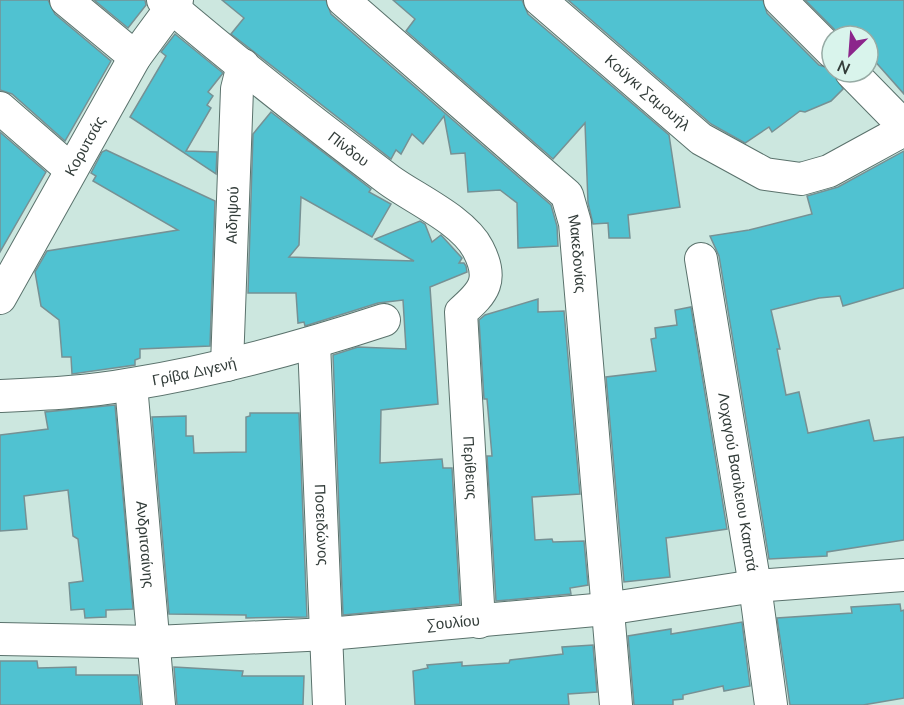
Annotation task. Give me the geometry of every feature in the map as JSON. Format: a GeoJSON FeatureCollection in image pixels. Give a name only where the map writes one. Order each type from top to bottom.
{"type":"FeatureCollection","features":[{"type":"Feature","properties":{"kind":"street"},"geometry":{"type":"LineString","coordinates":[[66,0],[135,57]]}},
{"type":"Feature","properties":{"kind":"street","name":"Κούγκι Σαμουήλ"},"geometry":{"type":"LineString","coordinates":[[540,0],[701,139],[765,174],[801,179],[819,173],[904,128]]}},
{"type":"Feature","properties":{"kind":"street"},"geometry":{"type":"LineString","coordinates":[[780,0],[820,40]]}},
{"type":"Feature","properties":{"kind":"street","name":"Κορυτσάς"},"geometry":{"type":"LineString","coordinates":[[0,298],[70,169],[170,2]]}},
{"type":"Feature","properties":{"kind":"street","name":"Πίνδου"},"geometry":{"type":"LineString","coordinates":[[170,2],[243,65],[390,181],[461,228],[478,249],[486,276],[481,294],[461,312]]}},
{"type":"Feature","properties":{"kind":"street","name":"Μακεδονίας"},"geometry":{"type":"LineString","coordinates":[[364,6],[567,195],[575,223],[606,609],[616,705]]}},
{"type":"Feature","properties":{"kind":"street","name":"Αιδηψού"},"geometry":{"type":"LineString","coordinates":[[227,365],[237,88],[243,65]]}},
{"type":"Feature","properties":{"kind":"street"},"geometry":{"type":"LineString","coordinates":[[862,84],[904,128]]}},
{"type":"Feature","properties":{"kind":"street"},"geometry":{"type":"LineString","coordinates":[[0,108],[70,169]]}},
{"type":"Feature","properties":{"kind":"street","name":"Λοχαγού Βασίλειου Καποτά"},"geometry":{"type":"LineString","coordinates":[[702,259],[755,586],[771,705]]}},
{"type":"Feature","properties":{"kind":"street","name":"Περίθειας"},"geometry":{"type":"LineString","coordinates":[[461,312],[479,622]]}},
{"type":"Feature","properties":{"kind":"street","name":"Γρίβα Διγενή"},"geometry":{"type":"LineString","coordinates":[[0,396],[131,385],[227,365],[314,343],[384,320]]}},
{"type":"Feature","properties":{"kind":"street","name":"Ποσειδώνος"},"geometry":{"type":"LineString","coordinates":[[314,343],[328,634],[329,705]]}},
{"type":"Feature","properties":{"kind":"street","name":"Ανδριτσαίνης"},"geometry":{"type":"LineString","coordinates":[[131,385],[159,705]]}},
{"type":"Feature","properties":{"kind":"street","name":"Σουλίου"},"geometry":{"type":"LineString","coordinates":[[0,639],[155,642],[328,634],[606,609],[755,586],[904,574]]}},
{"type":"Feature","properties":{"kind":"building"},"geometry":{"type":"Polygon","coordinates":[[[0,0],[48,0],[55,14],[111,61],[65,141],[12,94],[0,90],[0,0]]]}},
{"type":"Feature","properties":{"kind":"building"},"geometry":{"type":"Polygon","coordinates":[[[94,0],[145,0],[146,5],[128,28],[94,0]]]}},
{"type":"Feature","properties":{"kind":"building"},"geometry":{"type":"Polygon","coordinates":[[[222,0],[326,0],[331,14],[551,205],[557,226],[558,246],[518,248],[517,203],[500,190],[468,192],[465,153],[451,154],[444,116],[423,144],[412,134],[401,154],[396,150],[391,159],[231,34],[244,18],[222,0]]]}},
{"type":"Feature","properties":{"kind":"building"},"geometry":{"type":"Polygon","coordinates":[[[393,0],[522,0],[528,14],[669,135],[680,207],[628,215],[630,238],[609,238],[608,223],[593,224],[588,203],[585,123],[553,159],[406,31],[415,19],[393,0]]]}},
{"type":"Feature","properties":{"kind":"building"},"geometry":{"type":"Polygon","coordinates":[[[568,0],[763,0],[767,13],[820,65],[820,84],[840,84],[843,89],[831,101],[805,112],[800,111],[772,132],[769,127],[745,143],[711,124],[568,0]]]}},
{"type":"Feature","properties":{"kind":"building"},"geometry":{"type":"Polygon","coordinates":[[[805,0],[904,0],[904,94],[880,67],[880,24],[829,24],[805,0]]]}},
{"type":"Feature","properties":{"kind":"building"},"geometry":{"type":"Polygon","coordinates":[[[175,34],[223,73],[208,92],[213,96],[207,105],[211,108],[186,151],[217,152],[216,174],[130,117],[166,56],[161,52],[175,34]]]}},
{"type":"Feature","properties":{"kind":"building"},"geometry":{"type":"Polygon","coordinates":[[[271,112],[371,189],[369,192],[391,204],[372,237],[301,197],[299,245],[289,257],[414,261],[375,239],[420,221],[425,224],[432,242],[441,235],[462,258],[459,263],[464,263],[466,266],[467,272],[430,287],[438,404],[381,410],[380,463],[442,459],[443,468],[452,468],[460,604],[343,615],[333,355],[358,347],[406,349],[403,300],[378,303],[305,326],[304,322],[298,323],[296,293],[248,293],[253,134],[271,112]]]}},
{"type":"Feature","properties":{"kind":"building"},"geometry":{"type":"Polygon","coordinates":[[[0,132],[46,172],[0,252],[0,132]]]}},
{"type":"Feature","properties":{"kind":"building"},"geometry":{"type":"Polygon","coordinates":[[[106,150],[215,201],[210,346],[140,349],[140,358],[135,360],[135,365],[72,374],[71,357],[62,357],[59,320],[41,306],[35,272],[47,251],[178,230],[93,181],[96,176],[91,173],[102,152],[106,150]]]}},
{"type":"Feature","properties":{"kind":"building"},"geometry":{"type":"Polygon","coordinates":[[[904,151],[904,288],[843,306],[840,296],[819,298],[771,310],[780,349],[777,349],[786,395],[799,392],[808,433],[869,420],[874,441],[904,437],[904,540],[827,552],[827,556],[769,559],[719,256],[710,236],[749,230],[812,214],[807,196],[838,187],[904,151]]]}},
{"type":"Feature","properties":{"kind":"building"},"geometry":{"type":"Polygon","coordinates":[[[538,299],[538,312],[564,311],[580,494],[532,497],[535,540],[584,541],[588,585],[570,588],[571,594],[496,601],[487,456],[492,456],[487,399],[484,399],[479,320],[485,315],[538,299]]]}},
{"type":"Feature","properties":{"kind":"building"},"geometry":{"type":"Polygon","coordinates":[[[691,307],[727,529],[666,538],[670,577],[624,582],[606,377],[656,371],[651,339],[656,338],[655,328],[677,325],[675,310],[691,307]]]}},
{"type":"Feature","properties":{"kind":"building"},"geometry":{"type":"Polygon","coordinates":[[[115,405],[133,609],[106,610],[106,617],[85,618],[84,609],[71,610],[69,583],[83,581],[78,539],[73,536],[68,490],[24,496],[27,529],[0,531],[0,435],[48,429],[45,412],[115,405]]]}},
{"type":"Feature","properties":{"kind":"building"},"geometry":{"type":"Polygon","coordinates":[[[250,413],[299,413],[307,617],[246,618],[246,615],[169,614],[152,417],[186,416],[186,436],[193,436],[194,453],[246,452],[246,417],[250,416],[250,413]]]}},
{"type":"Feature","properties":{"kind":"building"},"geometry":{"type":"Polygon","coordinates":[[[900,604],[901,611],[904,610],[904,698],[863,705],[790,705],[777,618],[852,613],[851,607],[900,604]]]}},
{"type":"Feature","properties":{"kind":"building"},"geometry":{"type":"Polygon","coordinates":[[[742,622],[750,686],[724,691],[723,686],[683,695],[683,699],[673,700],[673,705],[634,705],[628,636],[671,629],[671,634],[742,622]]]}},
{"type":"Feature","properties":{"kind":"building"},"geometry":{"type":"Polygon","coordinates":[[[593,645],[597,692],[568,694],[569,705],[415,705],[413,671],[428,668],[427,665],[462,662],[462,666],[509,663],[510,660],[563,654],[562,647],[593,645]]]}},
{"type":"Feature","properties":{"kind":"building"},"geometry":{"type":"Polygon","coordinates":[[[0,661],[37,661],[38,668],[76,667],[76,675],[138,675],[141,705],[0,705],[0,661]]]}},
{"type":"Feature","properties":{"kind":"building"},"geometry":{"type":"Polygon","coordinates":[[[174,667],[243,671],[242,676],[304,676],[303,705],[177,705],[174,667]]]}}]}
